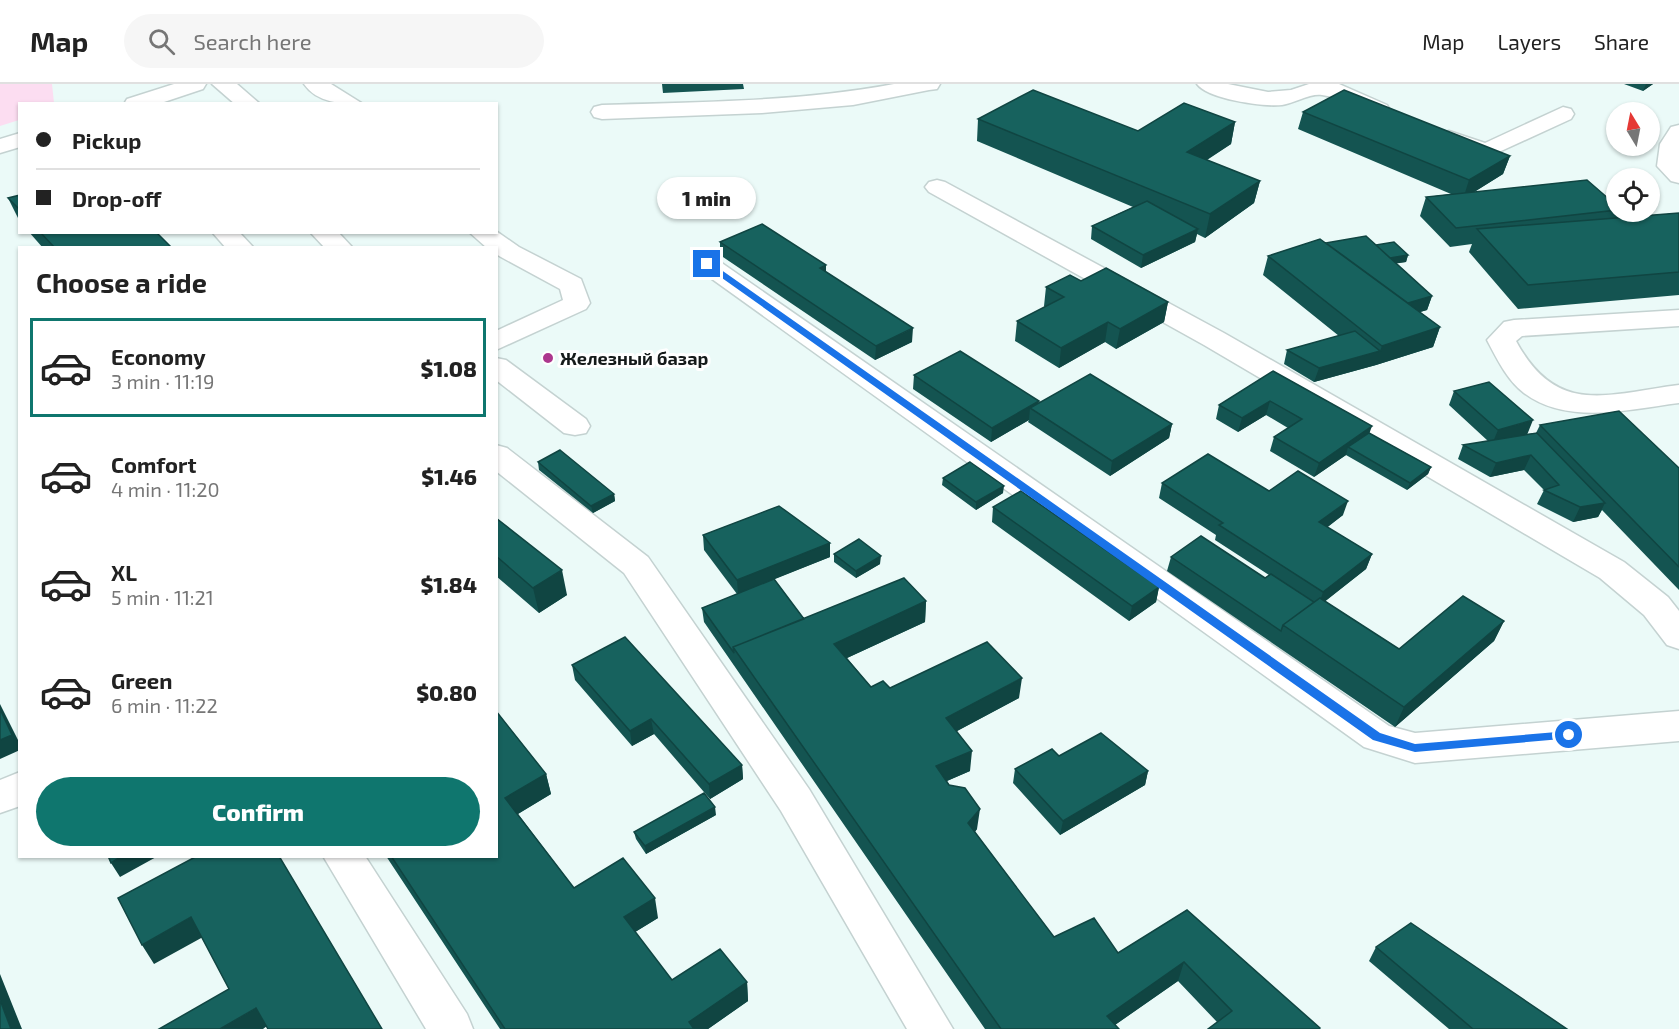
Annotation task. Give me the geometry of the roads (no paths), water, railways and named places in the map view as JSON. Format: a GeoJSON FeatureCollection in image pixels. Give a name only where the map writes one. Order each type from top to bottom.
{"type":"FeatureCollection","features":[{"type":"Feature","properties":{"kind":"street"},"geometry":{"type":"LineString","coordinates":[[141,102],[195,84]]}},
{"type":"Feature","properties":{"kind":"street"},"geometry":{"type":"LineString","coordinates":[[223,84],[246,102]]}},
{"type":"Feature","properties":{"kind":"street"},"geometry":{"type":"LineString","coordinates":[[315,84],[348,102]]}},
{"type":"Feature","properties":{"kind":"street"},"geometry":{"type":"LineString","coordinates":[[602,112],[762,106],[853,98],[929,84]]}},
{"type":"Feature","properties":{"kind":"street"},"geometry":{"type":"LineString","coordinates":[[1208,84],[1238,95],[1269,100],[1288,99],[1325,85],[1396,117]]}},
{"type":"Feature","properties":{"kind":"street"},"geometry":{"type":"LineString","coordinates":[[1428,130],[1471,147],[1488,150],[1563,114]]}},
{"type":"Feature","properties":{"kind":"street"},"geometry":{"type":"LineString","coordinates":[[1679,132],[1671,144],[1669,166],[1679,176]]}},
{"type":"Feature","properties":{"kind":"street"},"geometry":{"type":"LineString","coordinates":[[0,146],[18,141]]}},
{"type":"Feature","properties":{"kind":"street"},"geometry":{"type":"LineString","coordinates":[[937,187],[1214,339],[1612,570],[1656,606],[1679,636]]}},
{"type":"Feature","properties":{"kind":"street"},"geometry":{"type":"LineString","coordinates":[[226,234],[240,246]]}},
{"type":"Feature","properties":{"kind":"street"},"geometry":{"type":"LineString","coordinates":[[324,234],[339,246]]}},
{"type":"Feature","properties":{"kind":"street"},"geometry":{"type":"LineString","coordinates":[[484,234],[510,252],[572,285],[577,303],[498,341]]}},
{"type":"Feature","properties":{"kind":"street"},"geometry":{"type":"LineString","coordinates":[[707,264],[1377,737],[1415,748],[1679,726]]}},
{"type":"Feature","properties":{"kind":"street"},"geometry":{"type":"LineString","coordinates":[[1679,318],[1514,328],[1501,340],[1508,357],[1536,391],[1560,402],[1587,404],[1679,394]]}},
{"type":"Feature","properties":{"kind":"street"},"geometry":{"type":"LineString","coordinates":[[498,368],[575,426]]}},
{"type":"Feature","properties":{"kind":"street"},"geometry":{"type":"LineString","coordinates":[[498,457],[636,565],[795,800],[931,1029]]}},
{"type":"Feature","properties":{"kind":"street"},"geometry":{"type":"LineString","coordinates":[[0,797],[18,789]]}},
{"type":"Feature","properties":{"kind":"street"},"geometry":{"type":"LineString","coordinates":[[345,858],[451,1029]]}},
{"type":"Feature","properties":{"kind":"place","name":"Железный базар"},"geometry":{"type":"Point","coordinates":[548,358]}}]}
